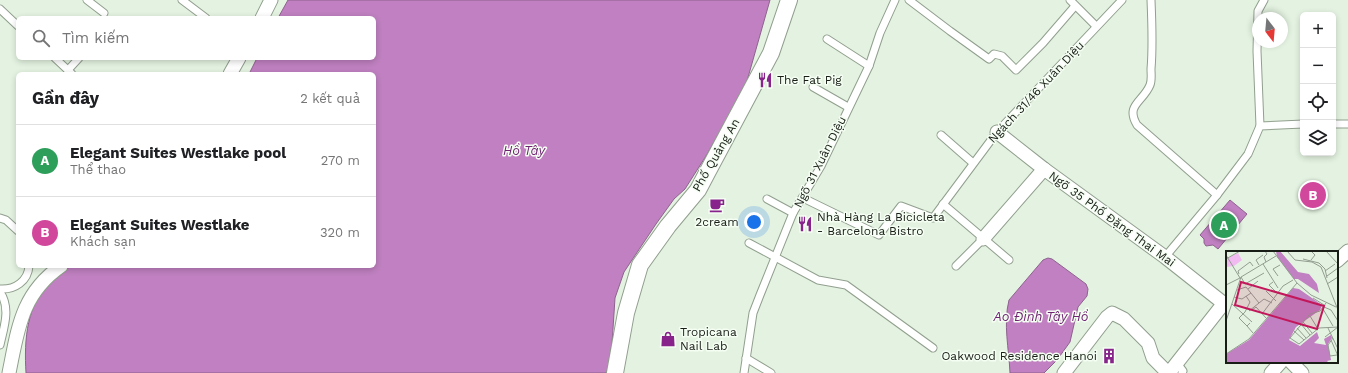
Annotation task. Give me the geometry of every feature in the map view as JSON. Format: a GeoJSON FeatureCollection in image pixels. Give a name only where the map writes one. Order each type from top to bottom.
{"type":"FeatureCollection","features":[{"type":"Feature","properties":{"kind":"street"},"geometry":{"type":"LineString","coordinates":[[263,16],[271,0]]}},
{"type":"Feature","properties":{"kind":"street","name":"Phố Quảng An"},"geometry":{"type":"LineString","coordinates":[[616,373],[626,313],[640,265],[668,226],[698,190],[772,52],[789,0]]}},
{"type":"Feature","properties":{"kind":"street"},"geometry":{"type":"LineString","coordinates":[[231,72],[238,60]]}},
{"type":"Feature","properties":{"kind":"street","name":"Ngõ 35 Phố Đặng Thai Mai"},"geometry":{"type":"LineString","coordinates":[[997,132],[1044,169],[1165,257],[1225,305]]}},
{"type":"Feature","properties":{"kind":"street"},"geometry":{"type":"LineString","coordinates":[[983,239],[1044,169]]}},
{"type":"Feature","properties":{"kind":"street"},"geometry":{"type":"LineString","coordinates":[[1338,260],[1348,251]]}},
{"type":"Feature","properties":{"kind":"street"},"geometry":{"type":"LineString","coordinates":[[9,373],[19,326],[29,298],[44,278],[58,268]]}},
{"type":"Feature","properties":{"kind":"street"},"geometry":{"type":"LineString","coordinates":[[1064,373],[1107,317],[1112,313],[1124,319],[1148,343],[1153,358],[1174,371],[1225,305]]}},
{"type":"Feature","properties":{"kind":"street"},"geometry":{"type":"LineString","coordinates":[[1271,373],[1280,363]]}},
{"type":"Feature","properties":{"kind":"street"},"geometry":{"type":"LineString","coordinates":[[1292,363],[1302,373]]}},
{"type":"Feature","properties":{"kind":"lane"},"geometry":{"type":"LineString","coordinates":[[87,0],[104,13]]}},
{"type":"Feature","properties":{"kind":"lane"},"geometry":{"type":"LineString","coordinates":[[182,0],[203,16]]}},
{"type":"Feature","properties":{"kind":"lane","name":"Ngõ 31 Xuân Diệu"},"geometry":{"type":"LineString","coordinates":[[744,373],[753,313],[794,214],[821,166],[868,66],[880,33],[895,0]]}},
{"type":"Feature","properties":{"kind":"lane"},"geometry":{"type":"LineString","coordinates":[[909,0],[989,59],[994,54],[1002,56],[1016,70],[1043,43],[1075,6]]}},
{"type":"Feature","properties":{"kind":"lane"},"geometry":{"type":"LineString","coordinates":[[1070,0],[1096,26]]}},
{"type":"Feature","properties":{"kind":"lane","name":"Ngách 31/46 Xuân Diệu"},"geometry":{"type":"LineString","coordinates":[[803,198],[879,235],[901,206],[933,218],[997,132],[1122,0]]}},
{"type":"Feature","properties":{"kind":"lane"},"geometry":{"type":"LineString","coordinates":[[1151,0],[1153,47],[1151,84],[1134,108],[1133,118],[1138,125],[1217,195]]}},
{"type":"Feature","properties":{"kind":"lane"},"geometry":{"type":"LineString","coordinates":[[1165,257],[1217,195],[1248,154],[1260,126],[1257,51],[1258,11],[1264,0]]}},
{"type":"Feature","properties":{"kind":"lane"},"geometry":{"type":"LineString","coordinates":[[0,10],[16,24]]}},
{"type":"Feature","properties":{"kind":"lane"},"geometry":{"type":"LineString","coordinates":[[827,39],[868,66]]}},
{"type":"Feature","properties":{"kind":"lane"},"geometry":{"type":"LineString","coordinates":[[57,60],[70,72],[78,60]]}},
{"type":"Feature","properties":{"kind":"lane"},"geometry":{"type":"LineString","coordinates":[[813,87],[848,106]]}},
{"type":"Feature","properties":{"kind":"lane"},"geometry":{"type":"LineString","coordinates":[[1260,126],[1300,124]]}},
{"type":"Feature","properties":{"kind":"lane"},"geometry":{"type":"LineString","coordinates":[[1336,124],[1348,124]]}},
{"type":"Feature","properties":{"kind":"lane"},"geometry":{"type":"LineString","coordinates":[[941,136],[973,163]]}},
{"type":"Feature","properties":{"kind":"lane"},"geometry":{"type":"LineString","coordinates":[[767,199],[794,214]]}},
{"type":"Feature","properties":{"kind":"lane"},"geometry":{"type":"LineString","coordinates":[[943,204],[1009,260]]}},
{"type":"Feature","properties":{"kind":"lane"},"geometry":{"type":"LineString","coordinates":[[0,218],[6,220],[16,229]]}},
{"type":"Feature","properties":{"kind":"lane"},"geometry":{"type":"LineString","coordinates":[[956,266],[983,239]]}},
{"type":"Feature","properties":{"kind":"lane"},"geometry":{"type":"LineString","coordinates":[[749,243],[818,280],[846,285],[933,348]]}},
{"type":"Feature","properties":{"kind":"lane"},"geometry":{"type":"LineString","coordinates":[[0,345],[6,318],[6,309],[4,297],[0,290],[10,288],[22,282],[26,277],[28,268]]}},
{"type":"Feature","properties":{"kind":"lane"},"geometry":{"type":"LineString","coordinates":[[746,358],[772,373]]}},
{"type":"Feature","properties":{"kind":"water","name":"Hồ Tây"},"geometry":{"type":"Polygon","coordinates":[[[288,0],[770,0],[745,88],[706,156],[685,189],[674,199],[624,272],[615,298],[612,344],[607,373],[26,373],[25,360],[27,335],[32,310],[45,288],[58,275],[68,268],[376,268],[376,72],[250,72],[256,60],[376,60],[376,16],[279,16],[288,0]]]}},
{"type":"Feature","properties":{"kind":"water"},"geometry":{"type":"Polygon","coordinates":[[[1230,200],[1247,214],[1218,249],[1213,245],[1206,246],[1204,239],[1200,235],[1230,200]]]}},
{"type":"Feature","properties":{"kind":"water","name":"Ao Đình Tây Hồ"},"geometry":{"type":"Polygon","coordinates":[[[1048,258],[1052,259],[1086,284],[1088,289],[1087,296],[1078,307],[1070,342],[1057,360],[1044,373],[1010,373],[1006,327],[1009,300],[1043,260],[1048,258]]]}},
{"type":"Feature","properties":{"kind":"place","name":"The Fat Pig"},"geometry":{"type":"Point","coordinates":[765,80]}},
{"type":"Feature","properties":{"kind":"place","name":"Elegant Suites Westlake"},"geometry":{"type":"Point","coordinates":[1313,195]}},
{"type":"Feature","properties":{"kind":"place","name":"2cream"},"geometry":{"type":"Point","coordinates":[717,205]}},
{"type":"Feature","properties":{"kind":"place","name":"Nhà Hàng La Bicicleta - Barcelona Bistro"},"geometry":{"type":"Point","coordinates":[805,224]}},
{"type":"Feature","properties":{"kind":"place","name":"Elegant Suites Westlake pool"},"geometry":{"type":"Point","coordinates":[1224,225]}},
{"type":"Feature","properties":{"kind":"place","name":"Tropicana Nail Lab"},"geometry":{"type":"Point","coordinates":[668,339]}},
{"type":"Feature","properties":{"kind":"place","name":"Oakwood Residence Hanoi"},"geometry":{"type":"Point","coordinates":[1109,356]}}]}
